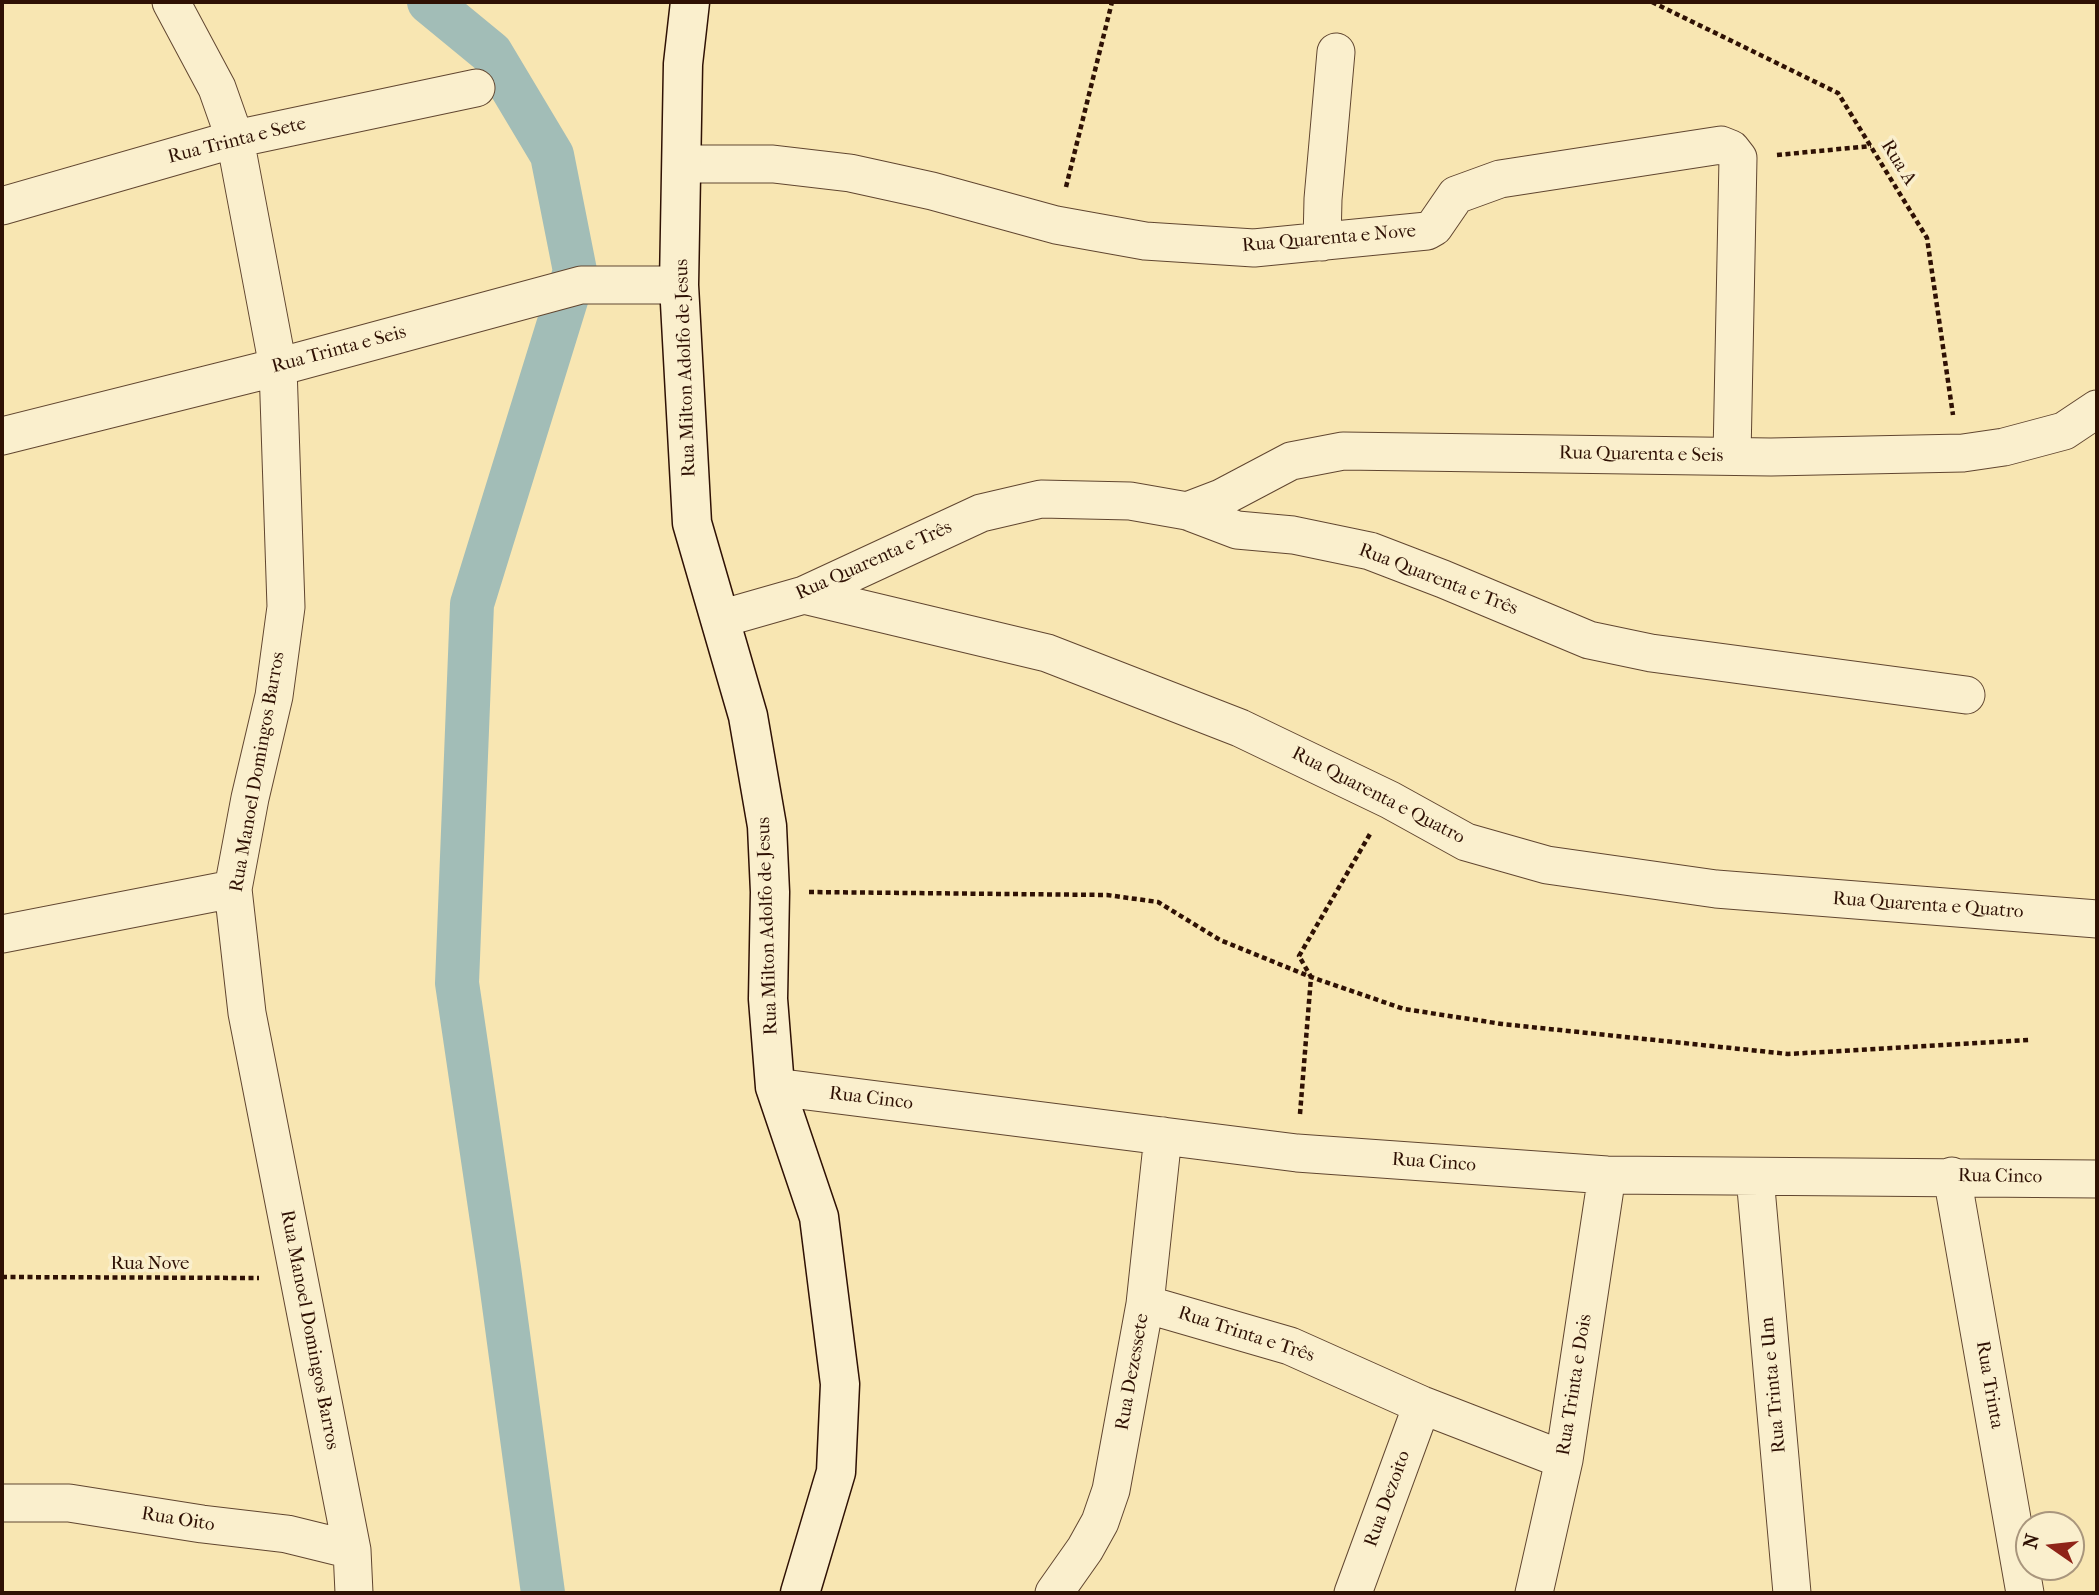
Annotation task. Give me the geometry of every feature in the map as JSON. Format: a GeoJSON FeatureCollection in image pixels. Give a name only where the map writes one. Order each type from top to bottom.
{"type":"FeatureCollection","features":[{"type":"Feature","properties":{"kind":"street","name":"Rua Manoel Domingos Barros"},"geometry":{"type":"LineString","coordinates":[[171,2],[216,88],[234,139],[278,367],[286,607],[274,696],[250,798],[233,889],[247,1013],[352,1550],[354,1593]]}},
{"type":"Feature","properties":{"kind":"street","name":"Rua Milton Adolfo de Jesus"},"geometry":{"type":"LineString","coordinates":[[690,2],[683,64],[679,285],[692,523],[748,716],[767,826],[770,892],[768,999],[775,1087],[819,1217],[840,1384],[836,1472],[800,1593]]}},
{"type":"Feature","properties":{"kind":"street"},"geometry":{"type":"LineString","coordinates":[[1322,242],[1323,198],[1336,52]]}},
{"type":"Feature","properties":{"kind":"street","name":"Rua Trinta e Sete"},"geometry":{"type":"LineString","coordinates":[[2,206],[234,139],[476,88]]}},
{"type":"Feature","properties":{"kind":"street","name":"Rua Quarenta e Nove"},"geometry":{"type":"LineString","coordinates":[[683,164],[773,164],[850,173],[932,191],[1056,225],[1145,241],[1254,248],[1427,231],[1434,227],[1456,195],[1500,179],[1710,145],[1731,149],[1738,158]]}},
{"type":"Feature","properties":{"kind":"street"},"geometry":{"type":"LineString","coordinates":[[1732,456],[1738,158]]}},
{"type":"Feature","properties":{"kind":"street","name":"Rua Trinta e Seis"},"geometry":{"type":"LineString","coordinates":[[2,436],[278,367],[568,289],[679,285]]}},
{"type":"Feature","properties":{"kind":"street","name":"Rua Quarenta e Seis"},"geometry":{"type":"LineString","coordinates":[[1187,511],[1220,498],[1291,461],[1343,451],[1732,456],[1963,453],[2004,447],[2064,431],[2097,409]]}},
{"type":"Feature","properties":{"kind":"street","name":"Rua Quarenta e Três"},"geometry":{"type":"LineString","coordinates":[[720,619],[804,595],[981,513],[1041,499],[1129,501],[1187,511],[1237,530],[1293,535],[1370,551],[1589,639],[1651,653],[1966,695]]}},
{"type":"Feature","properties":{"kind":"street","name":"Rua Quarenta e Quatro"},"geometry":{"type":"LineString","coordinates":[[804,595],[1047,653],[1240,728],[1390,800],[1466,842],[1547,865],[1716,889],[2097,919]]}},
{"type":"Feature","properties":{"kind":"street"},"geometry":{"type":"LineString","coordinates":[[2,934],[233,889]]}},
{"type":"Feature","properties":{"kind":"street","name":"Rua Cinco"},"geometry":{"type":"LineString","coordinates":[[775,1087],[1297,1153],[1607,1174],[2097,1179]]}},
{"type":"Feature","properties":{"kind":"street","name":"Rua Dezessete"},"geometry":{"type":"LineString","coordinates":[[1054,1593],[1100,1522],[1111,1490],[1145,1304],[1163,1136]]}},
{"type":"Feature","properties":{"kind":"street","name":"Rua Trinta e Dois"},"geometry":{"type":"LineString","coordinates":[[1534,1593],[1564,1460],[1607,1174]]}},
{"type":"Feature","properties":{"kind":"street","name":"Rua Trinta"},"geometry":{"type":"LineString","coordinates":[[1952,1176],[2025,1593]]}},
{"type":"Feature","properties":{"kind":"street","name":"Rua Trinta e Um"},"geometry":{"type":"LineString","coordinates":[[1755,1177],[1793,1593]]}},
{"type":"Feature","properties":{"kind":"street","name":"Rua Trinta e Três"},"geometry":{"type":"LineString","coordinates":[[1145,1304],[1290,1346],[1422,1405],[1564,1460]]}},
{"type":"Feature","properties":{"kind":"street","name":"Rua Dezoito"},"geometry":{"type":"LineString","coordinates":[[1353,1593],[1422,1405]]}},
{"type":"Feature","properties":{"kind":"street","name":"Rua Oito"},"geometry":{"type":"LineString","coordinates":[[2,1503],[69,1503],[287,1534],[352,1550]]}},
{"type":"Feature","properties":{"kind":"path"},"geometry":{"type":"LineString","coordinates":[[1056,225],[1112,2]]}},
{"type":"Feature","properties":{"kind":"path","name":"Rua A"},"geometry":{"type":"LineString","coordinates":[[1652,2],[1838,93],[1927,238],[1953,421],[1963,453]]}},
{"type":"Feature","properties":{"kind":"path"},"geometry":{"type":"LineString","coordinates":[[1738,158],[1871,146]]}},
{"type":"Feature","properties":{"kind":"path"},"geometry":{"type":"LineString","coordinates":[[1297,1153],[1311,977],[1299,956],[1390,800]]}},
{"type":"Feature","properties":{"kind":"path"},"geometry":{"type":"LineString","coordinates":[[770,892],[1107,895],[1158,902],[1220,940],[1311,977],[1404,1009],[1594,1035],[1788,1054],[2029,1040]]}},
{"type":"Feature","properties":{"kind":"path","name":"Rua Nove"},"geometry":{"type":"LineString","coordinates":[[2,1277],[299,1279]]}},
{"type":"Feature","properties":{"kind":"waterway"},"geometry":{"type":"LineString","coordinates":[[429,2],[491,53],[552,155],[575,271],[472,604],[457,983],[543,1593]]}}]}
